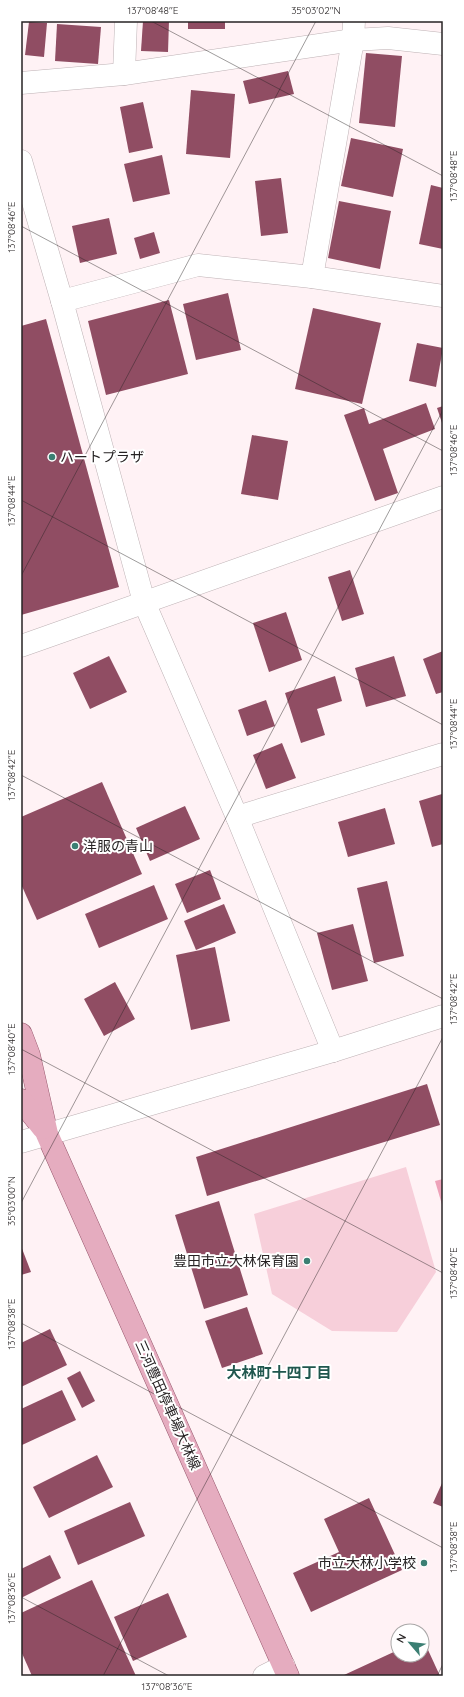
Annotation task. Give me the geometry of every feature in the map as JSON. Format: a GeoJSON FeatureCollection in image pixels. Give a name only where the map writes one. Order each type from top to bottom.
{"type":"FeatureCollection","features":[{"type":"Feature","properties":{"kind":"main road","name":"三河豊田停車場大林線"},"geometry":{"type":"LineString","coordinates":[[21,1034],[29,1055],[47,1134],[286,1671]]}},
{"type":"Feature","properties":{"kind":"main road","name":"三河豊田停車場大林線"},"geometry":{"type":"LineString","coordinates":[[21,1100],[47,1134]]}},
{"type":"Feature","properties":{"kind":"street"},"geometry":{"type":"LineString","coordinates":[[124,74],[126,21]]}},
{"type":"Feature","properties":{"kind":"street"},"geometry":{"type":"LineString","coordinates":[[312,277],[353,30]]}},
{"type":"Feature","properties":{"kind":"street"},"geometry":{"type":"LineString","coordinates":[[21,83],[124,74],[353,30],[388,38],[443,44]]}},
{"type":"Feature","properties":{"kind":"street"},"geometry":{"type":"LineString","coordinates":[[21,161],[62,301],[144,602],[237,817],[334,1051]]}},
{"type":"Feature","properties":{"kind":"street"},"geometry":{"type":"LineString","coordinates":[[62,301],[198,265],[312,277],[443,296]]}},
{"type":"Feature","properties":{"kind":"street"},"geometry":{"type":"LineString","coordinates":[[21,646],[443,497]]}},
{"type":"Feature","properties":{"kind":"street"},"geometry":{"type":"LineString","coordinates":[[237,817],[443,754]]}},
{"type":"Feature","properties":{"kind":"street"},"geometry":{"type":"LineString","coordinates":[[21,1142],[334,1051],[443,1016]]}},
{"type":"Feature","properties":{"kind":"street"},"geometry":{"type":"LineString","coordinates":[[264,1676],[286,1671]]}},
{"type":"Feature","properties":{"kind":"shaded area"},"geometry":{"type":"Polygon","coordinates":[[[406,1167],[436,1272],[397,1332],[332,1331],[272,1294],[254,1214],[406,1167]]]}},
{"type":"Feature","properties":{"kind":"shaded area"},"geometry":{"type":"Polygon","coordinates":[[[443,1179],[443,1208],[435,1181],[443,1179]]]}},
{"type":"Feature","properties":{"kind":"building"},"geometry":{"type":"Polygon","coordinates":[[[143,21],[169,21],[168,52],[141,51],[143,21]]]}},
{"type":"Feature","properties":{"kind":"building"},"geometry":{"type":"Polygon","coordinates":[[[188,21],[225,21],[225,29],[188,29],[188,21]]]}},
{"type":"Feature","properties":{"kind":"building"},"geometry":{"type":"Polygon","coordinates":[[[29,22],[47,23],[44,57],[25,55],[29,22]]]}},
{"type":"Feature","properties":{"kind":"building"},"geometry":{"type":"Polygon","coordinates":[[[57,24],[101,27],[98,64],[55,61],[57,24]]]}},
{"type":"Feature","properties":{"kind":"building"},"geometry":{"type":"Polygon","coordinates":[[[366,53],[402,56],[395,127],[359,123],[366,53]]]}},
{"type":"Feature","properties":{"kind":"building"},"geometry":{"type":"Polygon","coordinates":[[[288,71],[294,94],[249,104],[243,81],[288,71]]]}},
{"type":"Feature","properties":{"kind":"building"},"geometry":{"type":"Polygon","coordinates":[[[191,90],[235,94],[230,158],[186,154],[191,90]]]}},
{"type":"Feature","properties":{"kind":"building"},"geometry":{"type":"Polygon","coordinates":[[[143,102],[153,148],[129,153],[120,107],[143,102]]]}},
{"type":"Feature","properties":{"kind":"building"},"geometry":{"type":"Polygon","coordinates":[[[351,138],[403,149],[393,197],[341,186],[351,138]]]}},
{"type":"Feature","properties":{"kind":"building"},"geometry":{"type":"Polygon","coordinates":[[[162,155],[170,194],[133,202],[124,164],[162,155]]]}},
{"type":"Feature","properties":{"kind":"building"},"geometry":{"type":"Polygon","coordinates":[[[281,178],[288,233],[261,236],[255,181],[281,178]]]}},
{"type":"Feature","properties":{"kind":"building"},"geometry":{"type":"Polygon","coordinates":[[[431,185],[443,188],[443,249],[419,244],[431,185]]]}},
{"type":"Feature","properties":{"kind":"building"},"geometry":{"type":"Polygon","coordinates":[[[339,201],[391,211],[380,269],[328,258],[339,201]]]}},
{"type":"Feature","properties":{"kind":"building"},"geometry":{"type":"Polygon","coordinates":[[[109,218],[117,254],[80,263],[72,226],[109,218]]]}},
{"type":"Feature","properties":{"kind":"building"},"geometry":{"type":"Polygon","coordinates":[[[154,232],[160,253],[140,259],[134,238],[154,232]]]}},
{"type":"Feature","properties":{"kind":"building"},"geometry":{"type":"Polygon","coordinates":[[[228,293],[241,350],[196,360],[183,304],[228,293]]]}},
{"type":"Feature","properties":{"kind":"building"},"geometry":{"type":"Polygon","coordinates":[[[169,300],[188,374],[106,395],[88,321],[169,300]]]}},
{"type":"Feature","properties":{"kind":"building"},"geometry":{"type":"Polygon","coordinates":[[[313,308],[381,323],[362,404],[295,389],[313,308]]]}},
{"type":"Feature","properties":{"kind":"building","name":"ハートプラザ"},"geometry":{"type":"Polygon","coordinates":[[[46,319],[119,587],[21,615],[21,326],[46,319]]]}},
{"type":"Feature","properties":{"kind":"building"},"geometry":{"type":"Polygon","coordinates":[[[417,343],[443,348],[436,387],[409,381],[417,343]]]}},
{"type":"Feature","properties":{"kind":"building"},"geometry":{"type":"Polygon","coordinates":[[[426,403],[435,429],[383,449],[398,493],[375,501],[344,415],[364,408],[369,424],[426,403]]]}},
{"type":"Feature","properties":{"kind":"building"},"geometry":{"type":"Polygon","coordinates":[[[443,406],[443,426],[437,408],[443,406]]]}},
{"type":"Feature","properties":{"kind":"building"},"geometry":{"type":"Polygon","coordinates":[[[252,435],[288,441],[278,500],[241,494],[252,435]]]}},
{"type":"Feature","properties":{"kind":"building"},"geometry":{"type":"Polygon","coordinates":[[[350,570],[364,614],[342,621],[328,577],[350,570]]]}},
{"type":"Feature","properties":{"kind":"building"},"geometry":{"type":"Polygon","coordinates":[[[286,612],[302,660],[269,672],[253,623],[286,612]]]}},
{"type":"Feature","properties":{"kind":"building"},"geometry":{"type":"Polygon","coordinates":[[[443,651],[443,692],[436,694],[423,659],[443,651]]]}},
{"type":"Feature","properties":{"kind":"building"},"geometry":{"type":"Polygon","coordinates":[[[109,656],[127,692],[90,709],[73,673],[109,656]]]}},
{"type":"Feature","properties":{"kind":"building"},"geometry":{"type":"Polygon","coordinates":[[[394,656],[406,696],[366,707],[355,668],[394,656]]]}},
{"type":"Feature","properties":{"kind":"building"},"geometry":{"type":"Polygon","coordinates":[[[335,676],[342,701],[317,709],[325,735],[301,743],[285,693],[335,676]]]}},
{"type":"Feature","properties":{"kind":"building"},"geometry":{"type":"Polygon","coordinates":[[[266,700],[275,726],[247,736],[238,710],[266,700]]]}},
{"type":"Feature","properties":{"kind":"building"},"geometry":{"type":"Polygon","coordinates":[[[282,743],[296,778],[266,789],[253,755],[282,743]]]}},
{"type":"Feature","properties":{"kind":"building","name":"洋服の青山"},"geometry":{"type":"Polygon","coordinates":[[[102,782],[142,874],[37,920],[21,884],[21,817],[102,782]]]}},
{"type":"Feature","properties":{"kind":"building"},"geometry":{"type":"Polygon","coordinates":[[[442,794],[443,844],[432,847],[419,801],[442,794]]]}},
{"type":"Feature","properties":{"kind":"building"},"geometry":{"type":"Polygon","coordinates":[[[185,806],[200,839],[150,861],[136,828],[185,806]]]}},
{"type":"Feature","properties":{"kind":"building"},"geometry":{"type":"Polygon","coordinates":[[[385,808],[395,844],[348,857],[338,822],[385,808]]]}},
{"type":"Feature","properties":{"kind":"building"},"geometry":{"type":"Polygon","coordinates":[[[210,870],[221,899],[187,913],[175,884],[210,870]]]}},
{"type":"Feature","properties":{"kind":"building"},"geometry":{"type":"Polygon","coordinates":[[[387,881],[404,956],[374,963],[357,888],[387,881]]]}},
{"type":"Feature","properties":{"kind":"building"},"geometry":{"type":"Polygon","coordinates":[[[154,885],[168,919],[99,948],[85,914],[154,885]]]}},
{"type":"Feature","properties":{"kind":"building"},"geometry":{"type":"Polygon","coordinates":[[[224,904],[236,933],[196,950],[184,921],[224,904]]]}},
{"type":"Feature","properties":{"kind":"building"},"geometry":{"type":"Polygon","coordinates":[[[353,924],[368,981],[332,990],[317,933],[353,924]]]}},
{"type":"Feature","properties":{"kind":"building"},"geometry":{"type":"Polygon","coordinates":[[[215,947],[230,1021],[191,1030],[176,955],[215,947]]]}},
{"type":"Feature","properties":{"kind":"building"},"geometry":{"type":"Polygon","coordinates":[[[115,982],[135,1019],[104,1036],[84,999],[115,982]]]}},
{"type":"Feature","properties":{"kind":"building"},"geometry":{"type":"Polygon","coordinates":[[[427,1084],[440,1125],[207,1196],[196,1157],[427,1084]]]}},
{"type":"Feature","properties":{"kind":"building"},"geometry":{"type":"Polygon","coordinates":[[[219,1201],[248,1295],[204,1309],[175,1215],[219,1201]]]}},
{"type":"Feature","properties":{"kind":"building"},"geometry":{"type":"Polygon","coordinates":[[[21,1246],[31,1272],[21,1275],[21,1246]]]}},
{"type":"Feature","properties":{"kind":"building"},"geometry":{"type":"Polygon","coordinates":[[[247,1307],[263,1354],[222,1368],[205,1321],[247,1307]]]}},
{"type":"Feature","properties":{"kind":"building"},"geometry":{"type":"Polygon","coordinates":[[[50,1329],[67,1365],[21,1387],[21,1343],[50,1329]]]}},
{"type":"Feature","properties":{"kind":"building"},"geometry":{"type":"Polygon","coordinates":[[[80,1371],[95,1401],[82,1408],[67,1378],[80,1371]]]}},
{"type":"Feature","properties":{"kind":"building"},"geometry":{"type":"Polygon","coordinates":[[[62,1390],[76,1420],[22,1445],[21,1409],[62,1390]]]}},
{"type":"Feature","properties":{"kind":"building"},"geometry":{"type":"Polygon","coordinates":[[[97,1455],[113,1487],[49,1518],[33,1487],[97,1455]]]}},
{"type":"Feature","properties":{"kind":"building"},"geometry":{"type":"Polygon","coordinates":[[[443,1481],[443,1507],[433,1503],[443,1481]]]}},
{"type":"Feature","properties":{"kind":"building"},"geometry":{"type":"Polygon","coordinates":[[[369,1498],[402,1570],[311,1612],[293,1573],[339,1552],[324,1519],[369,1498]]]}},
{"type":"Feature","properties":{"kind":"building"},"geometry":{"type":"Polygon","coordinates":[[[130,1502],[145,1536],[78,1565],[64,1531],[130,1502]]]}},
{"type":"Feature","properties":{"kind":"building"},"geometry":{"type":"Polygon","coordinates":[[[50,1555],[61,1578],[21,1598],[21,1569],[50,1555]]]}},
{"type":"Feature","properties":{"kind":"building"},"geometry":{"type":"Polygon","coordinates":[[[92,1580],[136,1676],[32,1676],[21,1651],[21,1613],[92,1580]]]}},
{"type":"Feature","properties":{"kind":"building"},"geometry":{"type":"Polygon","coordinates":[[[168,1593],[187,1637],[133,1661],[114,1617],[168,1593]]]}},
{"type":"Feature","properties":{"kind":"building"},"geometry":{"type":"Polygon","coordinates":[[[390,1654],[390,1663],[430,1663],[430,1654],[440,1676],[345,1676],[344,1675],[390,1654]]]}},
{"type":"Feature","properties":{"kind":"place","name":"ハートプラザ"},"geometry":{"type":"Point","coordinates":[52,457]}},
{"type":"Feature","properties":{"kind":"place","name":"洋服の青山"},"geometry":{"type":"Point","coordinates":[75,846]}},
{"type":"Feature","properties":{"kind":"place","name":"豊田市立大林保育園"},"geometry":{"type":"Point","coordinates":[307,1261]}},
{"type":"Feature","properties":{"kind":"place","name":"市立大林小学校"},"geometry":{"type":"Point","coordinates":[424,1563]}},
{"type":"Feature","properties":{"kind":"district","name":"大林町十四丁目"},"geometry":{"type":"Point","coordinates":[279,1372]}}]}
